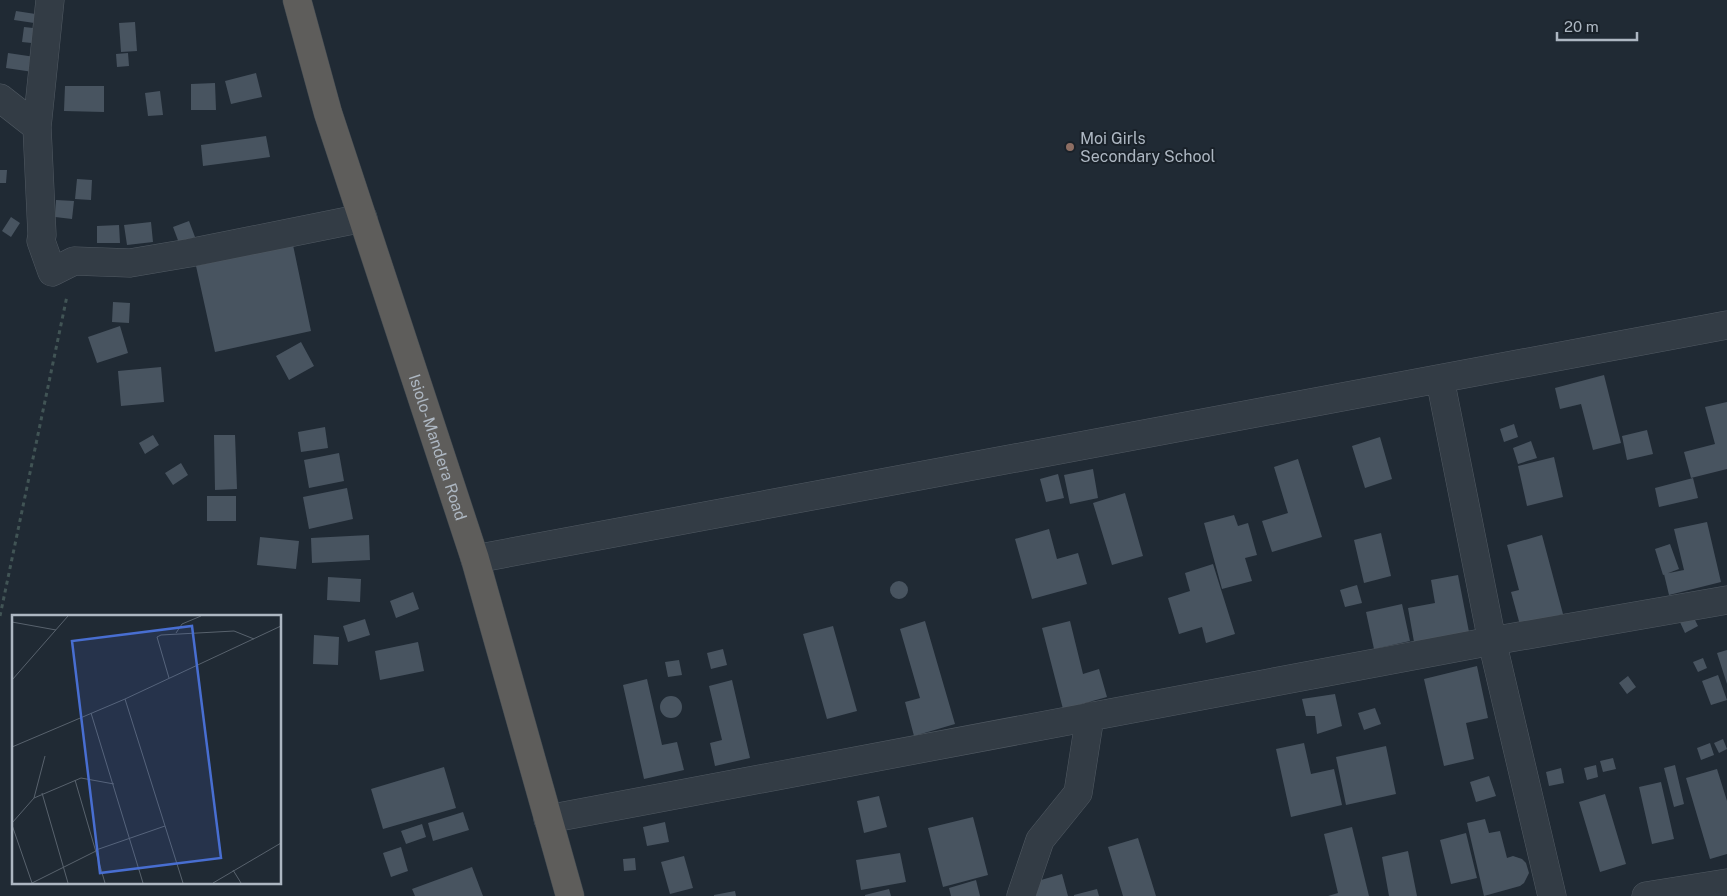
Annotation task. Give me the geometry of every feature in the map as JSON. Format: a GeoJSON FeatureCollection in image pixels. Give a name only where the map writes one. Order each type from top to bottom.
{"type":"FeatureCollection","features":[{"type":"Feature","properties":{"kind":"highway","name":"Isiolo-Mandera Road"},"geometry":{"type":"LineString","coordinates":[[298,0],[328,113],[476,559],[570,896]]}},
{"type":"Feature","properties":{"kind":"street"},"geometry":{"type":"LineString","coordinates":[[50,0],[37,127],[41,240],[52,272],[74,261],[130,263],[363,218]]}},
{"type":"Feature","properties":{"kind":"street"},"geometry":{"type":"LineString","coordinates":[[0,98],[37,127]]}},
{"type":"Feature","properties":{"kind":"street"},"geometry":{"type":"LineString","coordinates":[[476,559],[1727,325]]}},
{"type":"Feature","properties":{"kind":"street"},"geometry":{"type":"LineString","coordinates":[[1440,379],[1492,641],[1552,896]]}},
{"type":"Feature","properties":{"kind":"street"},"geometry":{"type":"LineString","coordinates":[[548,820],[1090,716],[1492,641],[1727,600]]}},
{"type":"Feature","properties":{"kind":"street"},"geometry":{"type":"LineString","coordinates":[[1020,896],[1040,840],[1078,794],[1090,716]]}},
{"type":"Feature","properties":{"kind":"street"},"geometry":{"type":"LineString","coordinates":[[1646,896],[1727,882]]}},
{"type":"Feature","properties":{"kind":"path"},"geometry":{"type":"LineString","coordinates":[[0,616],[74,261]]}},
{"type":"Feature","properties":{"kind":"building"},"geometry":{"type":"Polygon","coordinates":[[[16,11],[42,15],[41,24],[14,20],[16,11]]]}},
{"type":"Feature","properties":{"kind":"building"},"geometry":{"type":"Polygon","coordinates":[[[135,22],[137,51],[121,52],[119,23],[135,22]]]}},
{"type":"Feature","properties":{"kind":"building"},"geometry":{"type":"Polygon","coordinates":[[[24,27],[42,29],[41,44],[22,42],[24,27]]]}},
{"type":"Feature","properties":{"kind":"building"},"geometry":{"type":"Polygon","coordinates":[[[8,53],[35,57],[33,72],[6,68],[8,53]]]}},
{"type":"Feature","properties":{"kind":"building"},"geometry":{"type":"Polygon","coordinates":[[[128,53],[129,66],[117,67],[116,54],[128,53]]]}},
{"type":"Feature","properties":{"kind":"building"},"geometry":{"type":"Polygon","coordinates":[[[256,73],[262,97],[231,104],[225,81],[256,73]]]}},
{"type":"Feature","properties":{"kind":"building"},"geometry":{"type":"Polygon","coordinates":[[[215,83],[216,110],[191,110],[191,84],[215,83]]]}},
{"type":"Feature","properties":{"kind":"building"},"geometry":{"type":"Polygon","coordinates":[[[65,86],[104,86],[104,112],[64,111],[65,86]]]}},
{"type":"Feature","properties":{"kind":"building"},"geometry":{"type":"Polygon","coordinates":[[[160,91],[163,115],[148,116],[145,93],[160,91]]]}},
{"type":"Feature","properties":{"kind":"building"},"geometry":{"type":"Polygon","coordinates":[[[266,136],[270,157],[203,166],[201,145],[266,136]]]}},
{"type":"Feature","properties":{"kind":"building"},"geometry":{"type":"Polygon","coordinates":[[[0,170],[7,170],[6,183],[0,183],[0,170]]]}},
{"type":"Feature","properties":{"kind":"building"},"geometry":{"type":"Polygon","coordinates":[[[77,179],[92,180],[91,200],[75,199],[77,179]]]}},
{"type":"Feature","properties":{"kind":"building"},"geometry":{"type":"Polygon","coordinates":[[[56,200],[74,201],[72,219],[55,217],[56,200]]]}},
{"type":"Feature","properties":{"kind":"building"},"geometry":{"type":"Polygon","coordinates":[[[11,217],[20,223],[11,237],[2,231],[11,217]]]}},
{"type":"Feature","properties":{"kind":"building"},"geometry":{"type":"Polygon","coordinates":[[[189,221],[195,237],[179,243],[173,227],[189,221]]]}},
{"type":"Feature","properties":{"kind":"building"},"geometry":{"type":"Polygon","coordinates":[[[151,222],[153,242],[127,245],[124,225],[151,222]]]}},
{"type":"Feature","properties":{"kind":"building"},"geometry":{"type":"Polygon","coordinates":[[[119,225],[120,243],[97,243],[97,226],[119,225]]]}},
{"type":"Feature","properties":{"kind":"building"},"geometry":{"type":"Polygon","coordinates":[[[293,245],[311,331],[215,352],[196,266],[293,245]]]}},
{"type":"Feature","properties":{"kind":"building"},"geometry":{"type":"Polygon","coordinates":[[[113,302],[130,303],[129,323],[112,322],[113,302]]]}},
{"type":"Feature","properties":{"kind":"building"},"geometry":{"type":"Polygon","coordinates":[[[120,326],[128,353],[97,363],[88,337],[120,326]]]}},
{"type":"Feature","properties":{"kind":"building"},"geometry":{"type":"Polygon","coordinates":[[[301,342],[314,366],[289,380],[276,356],[301,342]]]}},
{"type":"Feature","properties":{"kind":"building"},"geometry":{"type":"Polygon","coordinates":[[[161,367],[164,402],[121,406],[118,371],[161,367]]]}},
{"type":"Feature","properties":{"kind":"building"},"geometry":{"type":"Polygon","coordinates":[[[1604,375],[1621,443],[1593,450],[1581,404],[1560,409],[1555,388],[1604,375]]]}},
{"type":"Feature","properties":{"kind":"building"},"geometry":{"type":"Polygon","coordinates":[[[1727,402],[1727,469],[1691,478],[1684,452],[1715,444],[1705,407],[1727,402]]]}},
{"type":"Feature","properties":{"kind":"building"},"geometry":{"type":"Polygon","coordinates":[[[1514,424],[1518,437],[1504,442],[1500,429],[1514,424]]]}},
{"type":"Feature","properties":{"kind":"building"},"geometry":{"type":"Polygon","coordinates":[[[325,427],[328,448],[301,452],[298,432],[325,427]]]}},
{"type":"Feature","properties":{"kind":"building"},"geometry":{"type":"Polygon","coordinates":[[[1647,430],[1653,454],[1627,460],[1622,436],[1647,430]]]}},
{"type":"Feature","properties":{"kind":"building"},"geometry":{"type":"Polygon","coordinates":[[[153,435],[159,445],[145,454],[139,443],[153,435]]]}},
{"type":"Feature","properties":{"kind":"building"},"geometry":{"type":"Polygon","coordinates":[[[214,435],[235,435],[237,489],[215,490],[214,435]]]}},
{"type":"Feature","properties":{"kind":"building"},"geometry":{"type":"Polygon","coordinates":[[[1380,437],[1392,479],[1365,488],[1352,446],[1380,437]]]}},
{"type":"Feature","properties":{"kind":"building"},"geometry":{"type":"Polygon","coordinates":[[[1531,441],[1537,458],[1518,464],[1513,448],[1531,441]]]}},
{"type":"Feature","properties":{"kind":"building"},"geometry":{"type":"Polygon","coordinates":[[[339,453],[344,481],[309,488],[304,460],[339,453]]]}},
{"type":"Feature","properties":{"kind":"building"},"geometry":{"type":"Polygon","coordinates":[[[1554,457],[1563,497],[1527,506],[1518,466],[1554,457]]]}},
{"type":"Feature","properties":{"kind":"building"},"geometry":{"type":"Polygon","coordinates":[[[1298,459],[1322,537],[1272,552],[1262,521],[1288,513],[1274,467],[1298,459]]]}},
{"type":"Feature","properties":{"kind":"building"},"geometry":{"type":"Polygon","coordinates":[[[181,463],[188,475],[173,485],[165,473],[181,463]]]}},
{"type":"Feature","properties":{"kind":"building"},"geometry":{"type":"Polygon","coordinates":[[[1093,469],[1098,498],[1070,504],[1064,475],[1093,469]]]}},
{"type":"Feature","properties":{"kind":"building"},"geometry":{"type":"Polygon","coordinates":[[[1058,474],[1064,498],[1046,502],[1040,479],[1058,474]]]}},
{"type":"Feature","properties":{"kind":"building"},"geometry":{"type":"Polygon","coordinates":[[[1693,478],[1698,498],[1659,507],[1655,488],[1693,478]]]}},
{"type":"Feature","properties":{"kind":"building"},"geometry":{"type":"Polygon","coordinates":[[[347,488],[353,519],[309,529],[303,497],[347,488]]]}},
{"type":"Feature","properties":{"kind":"building"},"geometry":{"type":"Polygon","coordinates":[[[1125,493],[1143,556],[1112,565],[1093,503],[1125,493]]]}},
{"type":"Feature","properties":{"kind":"building"},"geometry":{"type":"Polygon","coordinates":[[[207,496],[236,496],[236,521],[207,521],[207,496]]]}},
{"type":"Feature","properties":{"kind":"building"},"geometry":{"type":"Polygon","coordinates":[[[1234,515],[1238,526],[1248,523],[1257,555],[1245,558],[1252,581],[1222,589],[1204,523],[1234,515]]]}},
{"type":"Feature","properties":{"kind":"building"},"geometry":{"type":"Polygon","coordinates":[[[1707,522],[1721,582],[1669,595],[1664,574],[1684,570],[1674,529],[1707,522]]]}},
{"type":"Feature","properties":{"kind":"building"},"geometry":{"type":"Polygon","coordinates":[[[1049,529],[1057,559],[1078,553],[1087,584],[1032,599],[1015,539],[1049,529]]]}},
{"type":"Feature","properties":{"kind":"building"},"geometry":{"type":"Polygon","coordinates":[[[1381,533],[1391,576],[1364,583],[1354,540],[1381,533]]]}},
{"type":"Feature","properties":{"kind":"building"},"geometry":{"type":"Polygon","coordinates":[[[369,535],[370,560],[312,563],[311,538],[369,535]]]}},
{"type":"Feature","properties":{"kind":"building"},"geometry":{"type":"Polygon","coordinates":[[[1542,535],[1563,614],[1520,625],[1511,592],[1519,590],[1507,545],[1542,535]]]}},
{"type":"Feature","properties":{"kind":"building"},"geometry":{"type":"Polygon","coordinates":[[[260,537],[299,541],[296,569],[257,565],[260,537]]]}},
{"type":"Feature","properties":{"kind":"building"},"geometry":{"type":"Polygon","coordinates":[[[1670,544],[1679,569],[1663,575],[1655,549],[1670,544]]]}},
{"type":"Feature","properties":{"kind":"building"},"geometry":{"type":"Polygon","coordinates":[[[1213,564],[1235,634],[1206,643],[1202,627],[1179,634],[1168,598],[1190,591],[1185,573],[1213,564]]]}},
{"type":"Feature","properties":{"kind":"building"},"geometry":{"type":"Polygon","coordinates":[[[1458,575],[1469,632],[1414,642],[1408,608],[1435,603],[1431,580],[1458,575]]]}},
{"type":"Feature","properties":{"kind":"building"},"geometry":{"type":"Polygon","coordinates":[[[328,577],[361,579],[360,602],[327,600],[328,577]]]}},
{"type":"Feature","properties":{"kind":"building"},"geometry":{"type":"Polygon","coordinates":[[[899,581],[905,584],[908,590],[905,596],[899,599],[893,596],[890,590],[893,584],[899,581]]]}},
{"type":"Feature","properties":{"kind":"building"},"geometry":{"type":"Polygon","coordinates":[[[1357,585],[1362,603],[1345,607],[1340,590],[1357,585]]]}},
{"type":"Feature","properties":{"kind":"building"},"geometry":{"type":"Polygon","coordinates":[[[413,592],[419,609],[396,618],[390,601],[413,592]]]}},
{"type":"Feature","properties":{"kind":"building"},"geometry":{"type":"Polygon","coordinates":[[[1402,604],[1410,641],[1374,649],[1366,612],[1402,604]]]}},
{"type":"Feature","properties":{"kind":"building"},"geometry":{"type":"Polygon","coordinates":[[[1692,614],[1698,626],[1685,633],[1679,620],[1692,614]]]}},
{"type":"Feature","properties":{"kind":"building"},"geometry":{"type":"Polygon","coordinates":[[[365,619],[370,635],[348,642],[343,626],[365,619]]]}},
{"type":"Feature","properties":{"kind":"building"},"geometry":{"type":"Polygon","coordinates":[[[925,621],[955,724],[914,736],[905,702],[920,698],[900,629],[925,621]]]}},
{"type":"Feature","properties":{"kind":"building"},"geometry":{"type":"Polygon","coordinates":[[[1070,621],[1083,674],[1099,669],[1107,697],[1063,709],[1042,628],[1070,621]]]}},
{"type":"Feature","properties":{"kind":"building"},"geometry":{"type":"Polygon","coordinates":[[[833,626],[857,711],[827,719],[803,634],[833,626]]]}},
{"type":"Feature","properties":{"kind":"building"},"geometry":{"type":"Polygon","coordinates":[[[314,635],[339,637],[338,665],[313,664],[314,635]]]}},
{"type":"Feature","properties":{"kind":"building"},"geometry":{"type":"Polygon","coordinates":[[[418,642],[424,671],[380,680],[375,651],[418,642]]]}},
{"type":"Feature","properties":{"kind":"building"},"geometry":{"type":"Polygon","coordinates":[[[723,649],[727,665],[711,669],[707,653],[723,649]]]}},
{"type":"Feature","properties":{"kind":"building"},"geometry":{"type":"Polygon","coordinates":[[[1727,650],[1727,684],[1717,653],[1727,650]]]}},
{"type":"Feature","properties":{"kind":"building"},"geometry":{"type":"Polygon","coordinates":[[[1703,658],[1707,668],[1698,672],[1693,662],[1703,658]]]}},
{"type":"Feature","properties":{"kind":"building"},"geometry":{"type":"Polygon","coordinates":[[[679,660],[682,675],[668,677],[665,662],[679,660]]]}},
{"type":"Feature","properties":{"kind":"building"},"geometry":{"type":"Polygon","coordinates":[[[1477,666],[1488,718],[1466,723],[1474,759],[1444,766],[1424,679],[1477,666]]]}},
{"type":"Feature","properties":{"kind":"building"},"geometry":{"type":"Polygon","coordinates":[[[1718,675],[1727,700],[1711,705],[1702,681],[1718,675]]]}},
{"type":"Feature","properties":{"kind":"building"},"geometry":{"type":"Polygon","coordinates":[[[1628,676],[1636,687],[1627,694],[1619,683],[1628,676]]]}},
{"type":"Feature","properties":{"kind":"building"},"geometry":{"type":"Polygon","coordinates":[[[647,679],[662,745],[677,742],[684,770],[644,779],[623,685],[647,679]]]}},
{"type":"Feature","properties":{"kind":"building"},"geometry":{"type":"Polygon","coordinates":[[[732,680],[750,758],[715,766],[710,743],[722,740],[709,686],[732,680]]]}},
{"type":"Feature","properties":{"kind":"building"},"geometry":{"type":"Polygon","coordinates":[[[1335,694],[1342,726],[1317,734],[1315,716],[1306,716],[1302,699],[1335,694]]]}},
{"type":"Feature","properties":{"kind":"building"},"geometry":{"type":"Polygon","coordinates":[[[667,696],[675,696],[682,703],[682,711],[675,718],[667,718],[660,711],[660,703],[667,696]]]}},
{"type":"Feature","properties":{"kind":"building"},"geometry":{"type":"Polygon","coordinates":[[[1375,708],[1381,724],[1364,730],[1358,713],[1375,708]]]}},
{"type":"Feature","properties":{"kind":"building"},"geometry":{"type":"Polygon","coordinates":[[[1723,739],[1727,749],[1719,753],[1714,743],[1723,739]]]}},
{"type":"Feature","properties":{"kind":"building"},"geometry":{"type":"Polygon","coordinates":[[[1304,743],[1311,774],[1334,769],[1342,805],[1291,817],[1276,749],[1304,743]]]}},
{"type":"Feature","properties":{"kind":"building"},"geometry":{"type":"Polygon","coordinates":[[[1710,743],[1714,755],[1701,760],[1697,748],[1710,743]]]}},
{"type":"Feature","properties":{"kind":"building"},"geometry":{"type":"Polygon","coordinates":[[[1386,746],[1396,794],[1346,805],[1336,757],[1386,746]]]}},
{"type":"Feature","properties":{"kind":"building"},"geometry":{"type":"Polygon","coordinates":[[[1613,758],[1616,769],[1603,772],[1600,761],[1613,758]]]}},
{"type":"Feature","properties":{"kind":"building"},"geometry":{"type":"Polygon","coordinates":[[[1596,765],[1598,777],[1587,780],[1584,768],[1596,765]]]}},
{"type":"Feature","properties":{"kind":"building"},"geometry":{"type":"Polygon","coordinates":[[[1675,765],[1684,804],[1674,807],[1664,768],[1675,765]]]}},
{"type":"Feature","properties":{"kind":"building"},"geometry":{"type":"Polygon","coordinates":[[[444,767],[456,808],[383,829],[371,789],[444,767]]]}},
{"type":"Feature","properties":{"kind":"building"},"geometry":{"type":"Polygon","coordinates":[[[1561,768],[1564,783],[1549,786],[1546,772],[1561,768]]]}},
{"type":"Feature","properties":{"kind":"building"},"geometry":{"type":"Polygon","coordinates":[[[1717,769],[1727,801],[1727,854],[1710,859],[1686,778],[1717,769]]]}},
{"type":"Feature","properties":{"kind":"building"},"geometry":{"type":"Polygon","coordinates":[[[1489,776],[1496,796],[1476,802],[1470,782],[1489,776]]]}},
{"type":"Feature","properties":{"kind":"building"},"geometry":{"type":"Polygon","coordinates":[[[1661,782],[1674,839],[1652,844],[1639,787],[1661,782]]]}},
{"type":"Feature","properties":{"kind":"building"},"geometry":{"type":"Polygon","coordinates":[[[1605,794],[1626,864],[1600,872],[1579,802],[1605,794]]]}},
{"type":"Feature","properties":{"kind":"building"},"geometry":{"type":"Polygon","coordinates":[[[879,796],[887,827],[864,833],[857,801],[879,796]]]}},
{"type":"Feature","properties":{"kind":"building"},"geometry":{"type":"Polygon","coordinates":[[[463,812],[469,830],[433,841],[428,823],[463,812]]]}},
{"type":"Feature","properties":{"kind":"building"},"geometry":{"type":"Polygon","coordinates":[[[973,817],[988,875],[943,887],[928,828],[973,817]]]}},
{"type":"Feature","properties":{"kind":"building"},"geometry":{"type":"Polygon","coordinates":[[[1485,819],[1489,833],[1500,831],[1507,858],[1513,856],[1522,859],[1526,863],[1529,873],[1524,883],[1520,886],[1484,896],[1467,823],[1485,819]]]}},
{"type":"Feature","properties":{"kind":"building"},"geometry":{"type":"Polygon","coordinates":[[[665,822],[669,842],[647,846],[643,827],[665,822]]]}},
{"type":"Feature","properties":{"kind":"building"},"geometry":{"type":"Polygon","coordinates":[[[422,824],[426,837],[406,844],[401,831],[422,824]]]}},
{"type":"Feature","properties":{"kind":"building"},"geometry":{"type":"Polygon","coordinates":[[[1352,827],[1369,896],[1328,896],[1338,893],[1324,834],[1352,827]]]}},
{"type":"Feature","properties":{"kind":"building"},"geometry":{"type":"Polygon","coordinates":[[[1466,833],[1477,878],[1451,884],[1440,840],[1466,833]]]}},
{"type":"Feature","properties":{"kind":"building"},"geometry":{"type":"Polygon","coordinates":[[[1138,838],[1156,896],[1123,896],[1108,847],[1138,838]]]}},
{"type":"Feature","properties":{"kind":"building"},"geometry":{"type":"Polygon","coordinates":[[[401,847],[408,871],[391,877],[383,853],[401,847]]]}},
{"type":"Feature","properties":{"kind":"building"},"geometry":{"type":"Polygon","coordinates":[[[1408,851],[1417,896],[1389,896],[1382,857],[1408,851]]]}},
{"type":"Feature","properties":{"kind":"building"},"geometry":{"type":"Polygon","coordinates":[[[900,853],[906,882],[861,890],[856,860],[900,853]]]}},
{"type":"Feature","properties":{"kind":"building"},"geometry":{"type":"Polygon","coordinates":[[[684,856],[693,888],[670,894],[661,862],[684,856]]]}},
{"type":"Feature","properties":{"kind":"building"},"geometry":{"type":"Polygon","coordinates":[[[635,858],[636,870],[624,871],[623,859],[635,858]]]}},
{"type":"Feature","properties":{"kind":"building"},"geometry":{"type":"Polygon","coordinates":[[[472,867],[483,896],[415,896],[412,889],[472,867]]]}},
{"type":"Feature","properties":{"kind":"building"},"geometry":{"type":"Polygon","coordinates":[[[1062,874],[1068,896],[1031,896],[1027,884],[1062,874]]]}},
{"type":"Feature","properties":{"kind":"building"},"geometry":{"type":"Polygon","coordinates":[[[976,880],[980,896],[951,896],[949,888],[976,880]]]}},
{"type":"Feature","properties":{"kind":"building"},"geometry":{"type":"Polygon","coordinates":[[[889,889],[891,896],[865,896],[865,895],[889,889]]]}},
{"type":"Feature","properties":{"kind":"building"},"geometry":{"type":"Polygon","coordinates":[[[1097,889],[1099,896],[1074,896],[1074,895],[1097,889]]]}},
{"type":"Feature","properties":{"kind":"building"},"geometry":{"type":"Polygon","coordinates":[[[735,891],[736,896],[714,896],[714,895],[735,891]]]}},
{"type":"Feature","properties":{"kind":"place","name":"Moi Girls Secondary School"},"geometry":{"type":"Point","coordinates":[1070,147]}}]}
